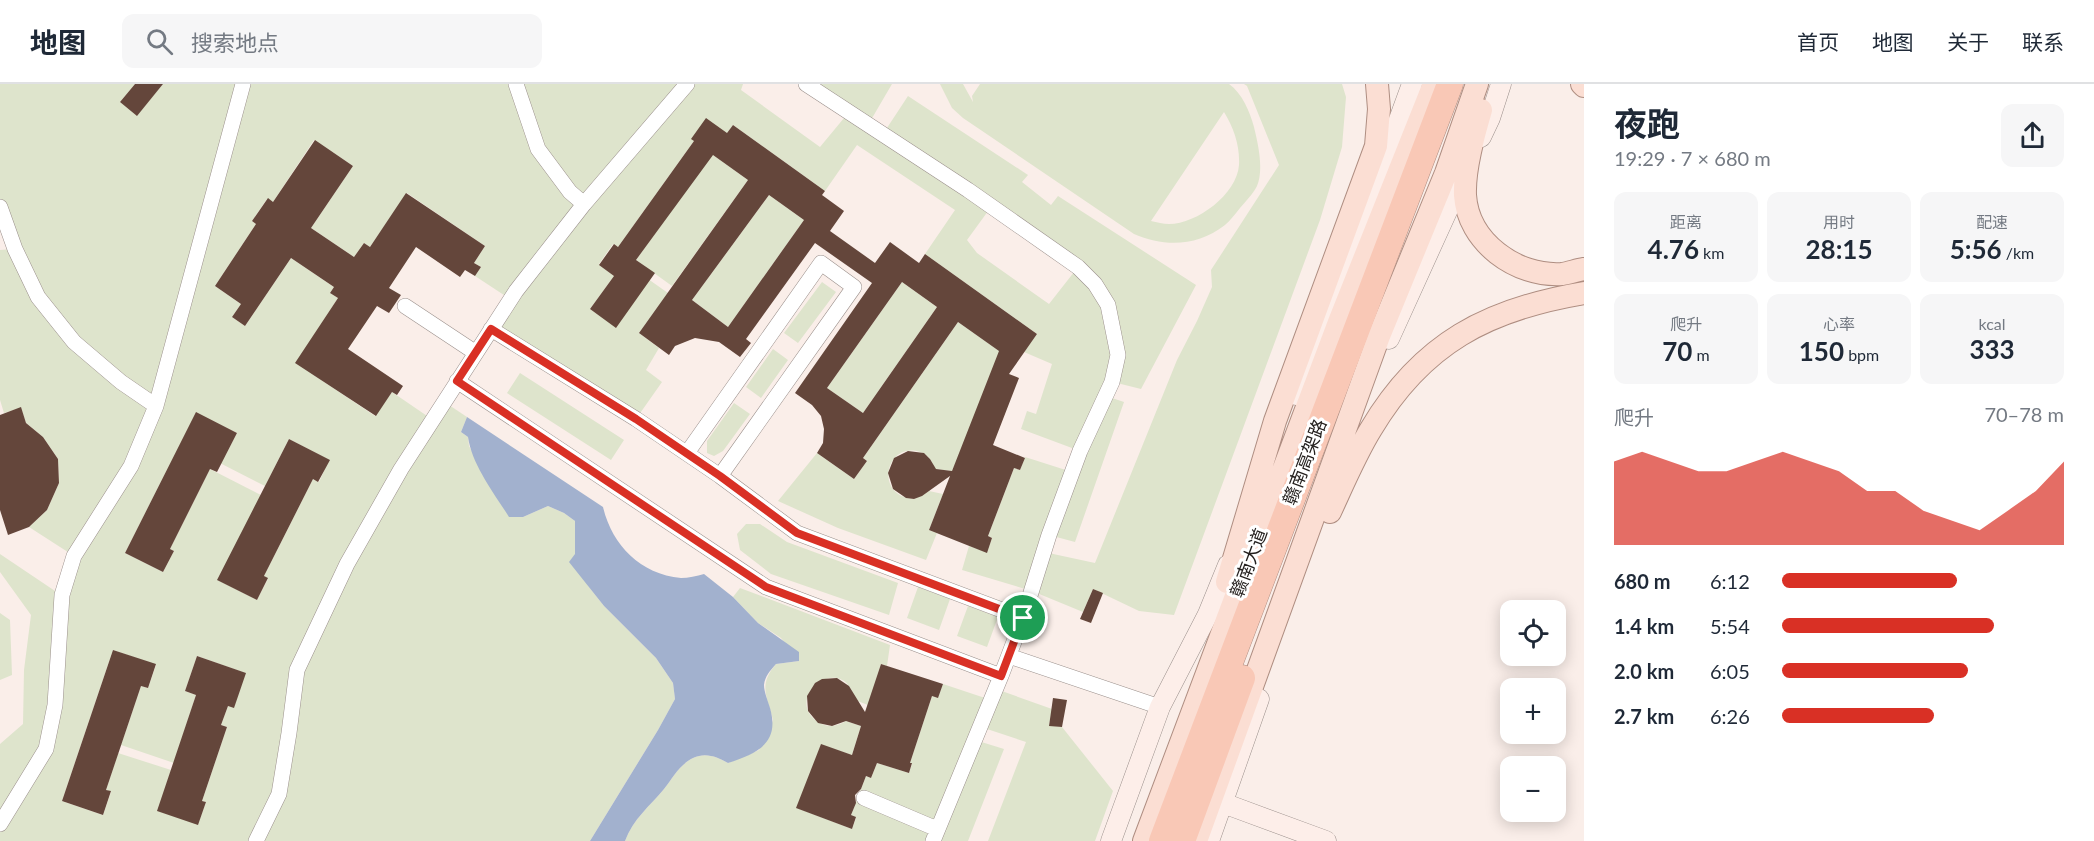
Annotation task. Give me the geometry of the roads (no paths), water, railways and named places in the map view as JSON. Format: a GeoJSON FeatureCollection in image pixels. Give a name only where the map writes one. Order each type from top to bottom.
{"type":"FeatureCollection","features":[{"type":"Feature","properties":{"kind":"highway","name":"赣南高架路"},"geometry":{"type":"LineString","coordinates":[[1162,841],[1450,84]]}},
{"type":"Feature","properties":{"kind":"highway","name":"赣南高架路"},"geometry":{"type":"LineString","coordinates":[[1182,841],[1362,348],[1464,84]]}},
{"type":"Feature","properties":{"kind":"main road"},"geometry":{"type":"LineString","coordinates":[[1188,722],[1275,421],[1309,323],[1376,146],[1379,109],[1377,84]]}},
{"type":"Feature","properties":{"kind":"main road","name":"赣南大道"},"geometry":{"type":"LineString","coordinates":[[1144,841],[1340,322],[1399,148],[1434,84]]}},
{"type":"Feature","properties":{"kind":"main road"},"geometry":{"type":"LineString","coordinates":[[1477,84],[1460,171],[1471,218],[1481,238],[1497,254],[1517,266],[1561,274],[1584,269]]}},
{"type":"Feature","properties":{"kind":"main road"},"geometry":{"type":"LineString","coordinates":[[1196,841],[1379,336],[1460,171],[1488,84]]}},
{"type":"Feature","properties":{"kind":"main road"},"geometry":{"type":"LineString","coordinates":[[1284,601],[1370,430],[1395,392],[1425,361],[1457,335],[1494,316],[1528,305],[1584,293]]}},
{"type":"Feature","properties":{"kind":"street"},"geometry":{"type":"LineString","coordinates":[[0,825],[46,749],[55,705],[62,595],[74,556],[131,466],[156,406],[243,84]]}},
{"type":"Feature","properties":{"kind":"street"},"geometry":{"type":"LineString","coordinates":[[516,84],[538,149],[570,192],[584,204]]}},
{"type":"Feature","properties":{"kind":"street"},"geometry":{"type":"LineString","coordinates":[[256,841],[279,794],[297,670],[347,564],[401,469],[516,291],[584,204],[687,84]]}},
{"type":"Feature","properties":{"kind":"street"},"geometry":{"type":"LineString","coordinates":[[806,84],[968,190],[1078,267],[1095,284],[1108,305],[1118,355],[1112,382],[1080,451],[1049,535],[1009,656],[935,835],[864,798]]}},
{"type":"Feature","properties":{"kind":"street"},"geometry":{"type":"LineString","coordinates":[[1218,589],[1250,476],[1364,154],[1374,111],[1370,84]]}},
{"type":"Feature","properties":{"kind":"street"},"geometry":{"type":"LineString","coordinates":[[1111,841],[1160,707],[1208,614],[1326,320],[1399,148],[1412,84]]}},
{"type":"Feature","properties":{"kind":"street"},"geometry":{"type":"LineString","coordinates":[[1209,841],[1388,340],[1454,198],[1460,171],[1490,118],[1501,84]]}},
{"type":"Feature","properties":{"kind":"street"},"geometry":{"type":"LineString","coordinates":[[0,207],[15,249],[38,297],[74,342],[121,382],[156,406]]}},
{"type":"Feature","properties":{"kind":"street"},"geometry":{"type":"LineString","coordinates":[[687,453],[821,263],[854,287],[720,476]]}},
{"type":"Feature","properties":{"kind":"street"},"geometry":{"type":"LineString","coordinates":[[405,306],[476,353]]}},
{"type":"Feature","properties":{"kind":"street"},"geometry":{"type":"LineString","coordinates":[[491,329],[687,453],[797,533],[1023,618]]}},
{"type":"Feature","properties":{"kind":"street"},"geometry":{"type":"LineString","coordinates":[[457,381],[766,587],[1001,676]]}},
{"type":"Feature","properties":{"kind":"street"},"geometry":{"type":"LineString","coordinates":[[1009,656],[1160,707]]}},
{"type":"Feature","properties":{"kind":"street"},"geometry":{"type":"LineString","coordinates":[[1223,803],[1326,841]]}},
{"type":"Feature","properties":{"kind":"water"},"geometry":{"type":"Polygon","coordinates":[[[467,417],[603,507],[613,534],[630,555],[641,564],[653,571],[681,578],[704,574],[733,597],[758,623],[799,652],[799,661],[776,664],[765,679],[764,688],[770,708],[772,730],[764,745],[749,755],[728,763],[707,755],[688,761],[637,819],[625,841],[590,841],[675,699],[673,683],[656,658],[604,606],[569,562],[575,554],[575,521],[548,506],[523,517],[509,517],[479,468],[468,437],[461,432],[467,417]]]}}]}
